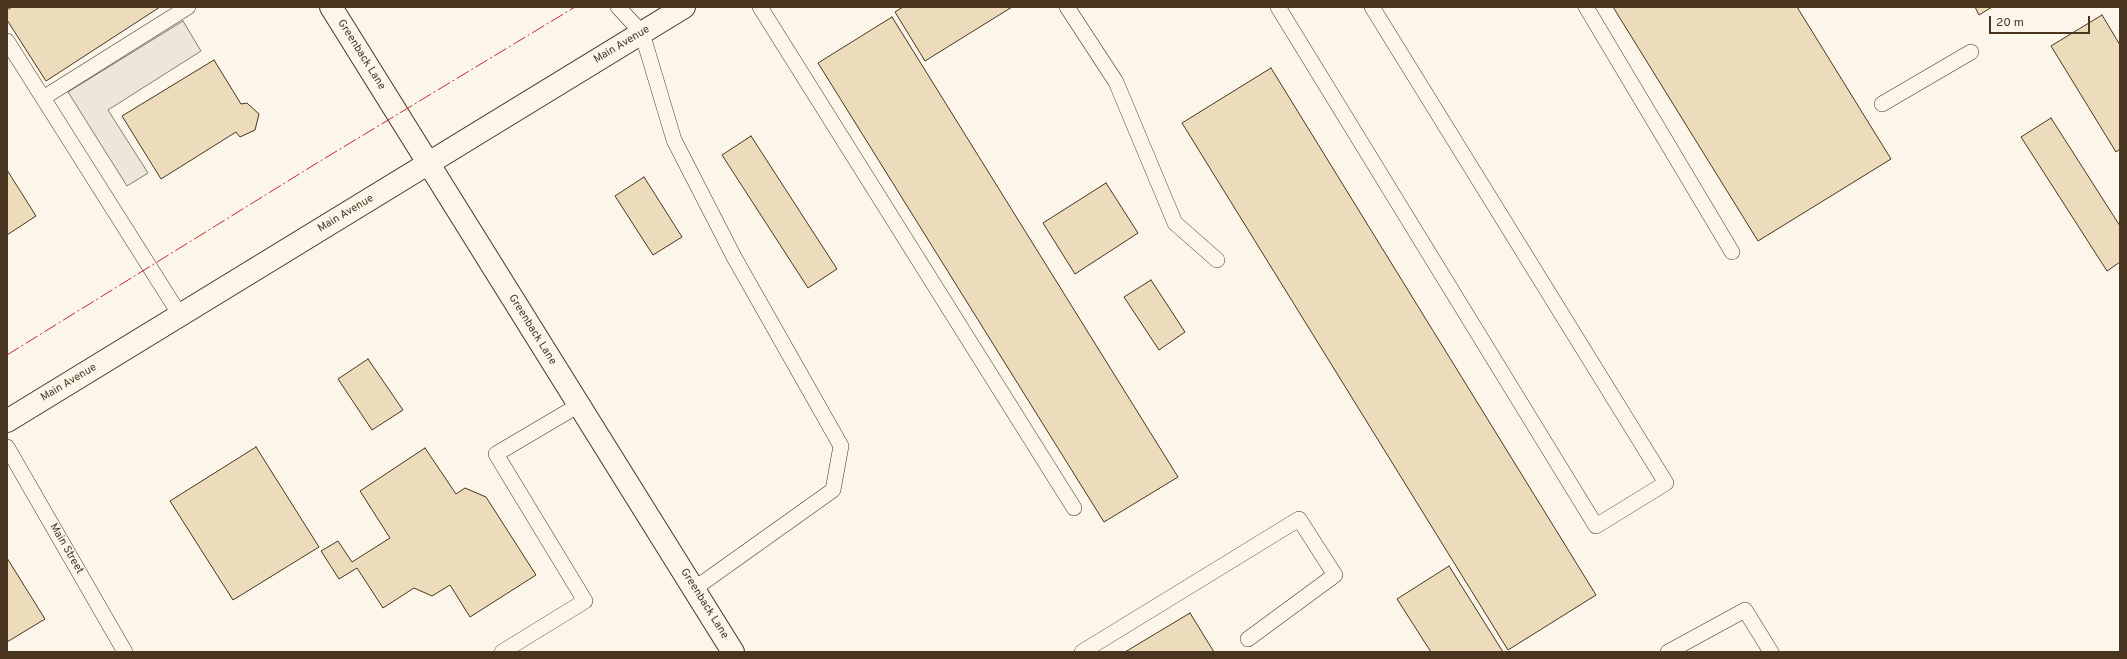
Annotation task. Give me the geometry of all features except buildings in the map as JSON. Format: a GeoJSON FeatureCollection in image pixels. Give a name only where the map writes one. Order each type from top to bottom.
{"type":"FeatureCollection","features":[{"type":"Feature","properties":{"kind":"street","name":"Greenback Lane"},"geometry":{"type":"LineString","coordinates":[[331,7],[733,652]]}},
{"type":"Feature","properties":{"kind":"street","name":"Main Avenue"},"geometry":{"type":"LineString","coordinates":[[7,421],[684,7]]}},
{"type":"Feature","properties":{"kind":"lane"},"geometry":{"type":"LineString","coordinates":[[43,98],[188,7]]}},
{"type":"Feature","properties":{"kind":"lane"},"geometry":{"type":"LineString","coordinates":[[618,7],[642,33],[674,140],[734,257],[841,446],[832,490],[694,589]]}},
{"type":"Feature","properties":{"kind":"lane"},"geometry":{"type":"LineString","coordinates":[[760,7],[1074,508]]}},
{"type":"Feature","properties":{"kind":"lane"},"geometry":{"type":"LineString","coordinates":[[1067,7],[1116,82],[1175,223],[1218,260]]}},
{"type":"Feature","properties":{"kind":"lane"},"geometry":{"type":"LineString","coordinates":[[1278,7],[1596,526],[1666,483],[1372,7]]}},
{"type":"Feature","properties":{"kind":"lane"},"geometry":{"type":"LineString","coordinates":[[1586,7],[1732,252]]}},
{"type":"Feature","properties":{"kind":"lane"},"geometry":{"type":"LineString","coordinates":[[7,41],[180,315]]}},
{"type":"Feature","properties":{"kind":"lane"},"geometry":{"type":"LineString","coordinates":[[1882,104],[1971,52]]}},
{"type":"Feature","properties":{"kind":"lane"},"geometry":{"type":"LineString","coordinates":[[502,652],[585,601],[496,454],[579,405]]}},
{"type":"Feature","properties":{"kind":"lane","name":"Main Street"},"geometry":{"type":"LineString","coordinates":[[7,447],[125,652]]}},
{"type":"Feature","properties":{"kind":"lane"},"geometry":{"type":"LineString","coordinates":[[1082,652],[1299,519],[1335,575],[1248,639]]}},
{"type":"Feature","properties":{"kind":"lane"},"geometry":{"type":"LineString","coordinates":[[1668,652],[1745,610],[1771,652]]}},
{"type":"Feature","properties":{"kind":"shaded area"},"geometry":{"type":"Polygon","coordinates":[[[183,21],[201,51],[108,110],[148,173],[127,186],[68,92],[183,21]]]}},
{"type":"Feature","properties":{"kind":"power"},"geometry":{"type":"LineString","coordinates":[[7,355],[317,163],[575,7]]}}]}
